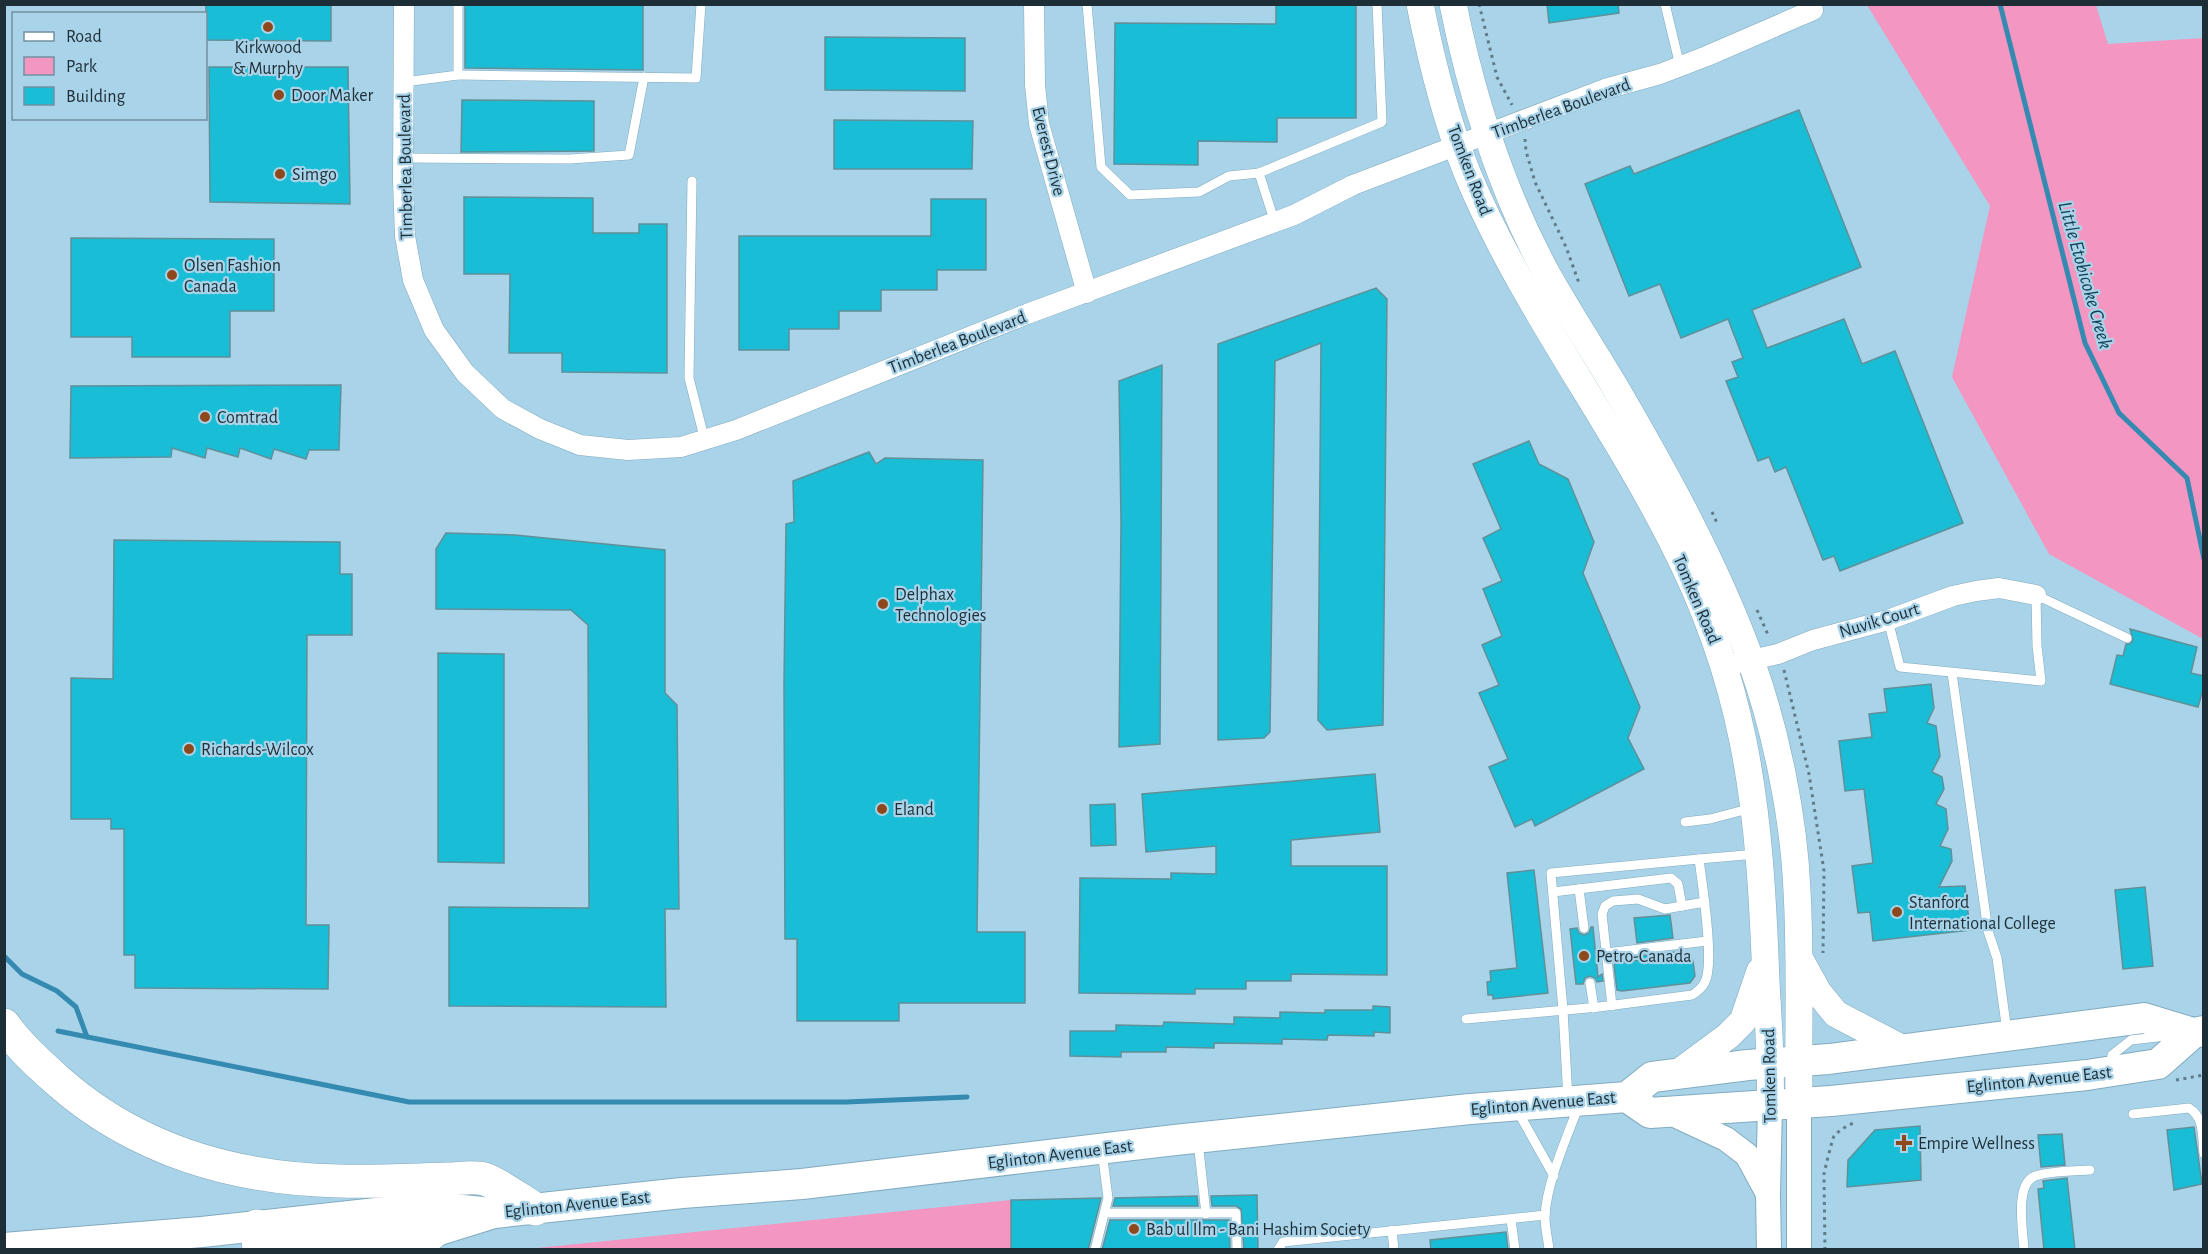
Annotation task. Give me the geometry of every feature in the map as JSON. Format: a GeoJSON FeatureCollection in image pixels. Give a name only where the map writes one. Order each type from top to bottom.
{"type":"FeatureCollection","features":[{"type":"Feature","properties":{"kind":"highway"},"geometry":{"type":"LineString","coordinates":[[4,1025],[40,1066],[110,1121],[149,1142],[198,1161],[242,1171],[316,1180],[399,1182],[484,1178],[535,1209]]}},
{"type":"Feature","properties":{"kind":"main road","name":"Tomken Road"},"geometry":{"type":"LineString","coordinates":[[1420,4],[1430,51],[1467,172],[1499,241],[1672,540],[1724,666],[1743,739],[1754,807],[1766,950],[1785,1064]]}},
{"type":"Feature","properties":{"kind":"main road","name":"Tomken Road"},"geometry":{"type":"LineString","coordinates":[[1453,4],[1463,51],[1488,134],[1519,217],[1548,275],[1619,393],[1683,508],[1710,563],[1750,660],[1773,738],[1791,827],[1797,889],[1799,957],[1785,1064],[1784,1104]]}},
{"type":"Feature","properties":{"kind":"main road"},"geometry":{"type":"LineString","coordinates":[[1678,1073],[1728,1036],[1743,1020],[1766,950]]}},
{"type":"Feature","properties":{"kind":"main road"},"geometry":{"type":"LineString","coordinates":[[1799,957],[1818,992],[1836,1014],[1905,1050]]}},
{"type":"Feature","properties":{"kind":"main road","name":"Eglinton Avenue East"},"geometry":{"type":"LineString","coordinates":[[260,1242],[432,1207],[494,1213],[682,1193],[802,1184],[1197,1138],[1627,1096],[1652,1077],[1678,1073],[1748,1065],[1785,1064],[1905,1050],[2144,1018],[2198,1032]]}},
{"type":"Feature","properties":{"kind":"main road","name":"Eglinton Avenue East"},"geometry":{"type":"LineString","coordinates":[[1627,1096],[1650,1113],[1784,1104],[2109,1072],[2158,1065],[2198,1032]]}},
{"type":"Feature","properties":{"kind":"main road","name":"Eglinton Avenue East"},"geometry":{"type":"LineString","coordinates":[[4,1248],[422,1241],[494,1213]]}},
{"type":"Feature","properties":{"kind":"street","name":"Timberlea Boulevard"},"geometry":{"type":"LineString","coordinates":[[404,4],[405,236],[413,280],[434,330],[465,374],[503,410],[540,429],[580,445],[628,450],[681,447],[705,441],[1027,314],[1275,223],[1353,185],[1605,89],[1660,74],[1813,10]]}},
{"type":"Feature","properties":{"kind":"street","name":"Everest Drive"},"geometry":{"type":"LineString","coordinates":[[1034,4],[1035,85],[1039,124],[1087,293]]}},
{"type":"Feature","properties":{"kind":"street","name":"Nuvik Court"},"geometry":{"type":"LineString","coordinates":[[1724,666],[1778,654],[1813,640],[1888,620],[1953,596],[1999,588],[2036,595]]}},
{"type":"Feature","properties":{"kind":"street","name":"Tomken Road"},"geometry":{"type":"LineString","coordinates":[[1769,1250],[1768,1195],[1784,1104]]}},
{"type":"Feature","properties":{"kind":"street","name":"Tomken Road"},"geometry":{"type":"LineString","coordinates":[[1784,1104],[1798,1250]]}},
{"type":"Feature","properties":{"kind":"street"},"geometry":{"type":"LineString","coordinates":[[1666,1111],[1726,1139],[1747,1155],[1768,1195]]}},
{"type":"Feature","properties":{"kind":"lane"},"geometry":{"type":"LineString","coordinates":[[458,4],[458,75]]}},
{"type":"Feature","properties":{"kind":"lane"},"geometry":{"type":"LineString","coordinates":[[404,82],[458,75],[696,78],[701,4]]}},
{"type":"Feature","properties":{"kind":"lane"},"geometry":{"type":"LineString","coordinates":[[1087,4],[1101,167],[1130,195],[1199,192],[1229,176],[1260,173],[1382,122],[1377,4]]}},
{"type":"Feature","properties":{"kind":"lane"},"geometry":{"type":"LineString","coordinates":[[1665,4],[1680,66]]}},
{"type":"Feature","properties":{"kind":"lane"},"geometry":{"type":"LineString","coordinates":[[403,158],[559,159],[629,155],[644,77]]}},
{"type":"Feature","properties":{"kind":"lane"},"geometry":{"type":"LineString","coordinates":[[1260,173],[1275,223]]}},
{"type":"Feature","properties":{"kind":"lane"},"geometry":{"type":"LineString","coordinates":[[692,181],[689,378],[705,441]]}},
{"type":"Feature","properties":{"kind":"lane"},"geometry":{"type":"LineString","coordinates":[[1888,620],[1900,667],[2041,681],[2037,646],[2036,595],[2127,638]]}},
{"type":"Feature","properties":{"kind":"lane"},"geometry":{"type":"LineString","coordinates":[[1953,673],[1988,931],[1997,958],[2007,1036]]}},
{"type":"Feature","properties":{"kind":"lane"},"geometry":{"type":"LineString","coordinates":[[1684,822],[1710,819],[1754,807]]}},
{"type":"Feature","properties":{"kind":"lane"},"geometry":{"type":"LineString","coordinates":[[1550,1250],[1545,1215],[1575,1101],[1563,1010],[1551,873],[1759,854]]}},
{"type":"Feature","properties":{"kind":"lane"},"geometry":{"type":"LineString","coordinates":[[1466,1019],[1612,1006],[1687,997],[1696,993],[1705,982],[1707,974],[1705,902],[1699,859]]}},
{"type":"Feature","properties":{"kind":"lane"},"geometry":{"type":"LineString","coordinates":[[1552,892],[1671,878],[1678,884],[1682,906]]}},
{"type":"Feature","properties":{"kind":"lane"},"geometry":{"type":"LineString","coordinates":[[1579,889],[1584,928]]}},
{"type":"Feature","properties":{"kind":"lane"},"geometry":{"type":"LineString","coordinates":[[1612,1006],[1602,914],[1605,906],[1610,902],[1636,899],[1663,909],[1705,902]]}},
{"type":"Feature","properties":{"kind":"lane"},"geometry":{"type":"LineString","coordinates":[[1606,952],[1707,940]]}},
{"type":"Feature","properties":{"kind":"lane"},"geometry":{"type":"LineString","coordinates":[[1590,983],[1594,1008]]}},
{"type":"Feature","properties":{"kind":"lane"},"geometry":{"type":"LineString","coordinates":[[1514,1106],[1554,1176]]}},
{"type":"Feature","properties":{"kind":"lane"},"geometry":{"type":"LineString","coordinates":[[2133,1114],[2189,1108],[2197,1112],[2201,1121],[2204,1154]]}},
{"type":"Feature","properties":{"kind":"lane"},"geometry":{"type":"LineString","coordinates":[[1197,1138],[1206,1214]]}},
{"type":"Feature","properties":{"kind":"lane"},"geometry":{"type":"LineString","coordinates":[[1095,1250],[1108,1198],[1102,1149]]}},
{"type":"Feature","properties":{"kind":"lane"},"geometry":{"type":"LineString","coordinates":[[2024,1250],[2022,1193],[2025,1184],[2041,1175],[2090,1170]]}},
{"type":"Feature","properties":{"kind":"lane"},"geometry":{"type":"LineString","coordinates":[[1105,1213],[1236,1213],[1237,1250]]}},
{"type":"Feature","properties":{"kind":"lane"},"geometry":{"type":"LineString","coordinates":[[1278,1250],[1282,1242],[1545,1215]]}},
{"type":"Feature","properties":{"kind":"lane"},"geometry":{"type":"LineString","coordinates":[[1511,1219],[1515,1250]]}},
{"type":"Feature","properties":{"kind":"lane"},"geometry":{"type":"LineString","coordinates":[[1392,1230],[1394,1250]]}},
{"type":"Feature","properties":{"kind":"path"},"geometry":{"type":"LineString","coordinates":[[1479,4],[1497,77],[1509,98]]}},
{"type":"Feature","properties":{"kind":"path"},"geometry":{"type":"LineString","coordinates":[[1526,142],[1526,151]]}},
{"type":"Feature","properties":{"kind":"path"},"geometry":{"type":"LineString","coordinates":[[1825,1250],[1825,1169],[1833,1137]]}},
{"type":"Feature","properties":{"kind":"green space"},"geometry":{"type":"Polygon","coordinates":[[[1867,5],[2096,5],[2108,44],[2203,38],[2203,639],[2049,554],[1952,377],[1990,206],[1867,5]]]}},
{"type":"Feature","properties":{"kind":"green space"},"geometry":{"type":"Polygon","coordinates":[[[1011,1200],[1011,1249],[527,1249],[1011,1200]]]}},
{"type":"Feature","properties":{"kind":"building","name":"Kirkwood & Murphy"},"geometry":{"type":"Polygon","coordinates":[[[206,4],[331,4],[331,41],[207,40],[206,4]]]}},
{"type":"Feature","properties":{"kind":"building"},"geometry":{"type":"Polygon","coordinates":[[[465,4],[643,4],[643,70],[465,68],[465,4]]]}},
{"type":"Feature","properties":{"kind":"building"},"geometry":{"type":"Polygon","coordinates":[[[1276,4],[1356,4],[1356,118],[1277,118],[1277,142],[1198,141],[1198,165],[1114,164],[1115,23],[1276,24],[1276,4]]]}},
{"type":"Feature","properties":{"kind":"building"},"geometry":{"type":"Polygon","coordinates":[[[1547,4],[1618,4],[1619,13],[1549,23],[1547,4]]]}},
{"type":"Feature","properties":{"kind":"building"},"geometry":{"type":"Polygon","coordinates":[[[825,37],[965,38],[965,91],[825,90],[825,37]]]}},
{"type":"Feature","properties":{"kind":"building"},"geometry":{"type":"Polygon","coordinates":[[[209,67],[348,67],[350,204],[210,202],[209,67]]]}},
{"type":"Feature","properties":{"kind":"building"},"geometry":{"type":"Polygon","coordinates":[[[462,100],[594,101],[594,151],[461,152],[462,100]]]}},
{"type":"Feature","properties":{"kind":"building"},"geometry":{"type":"Polygon","coordinates":[[[1799,110],[1861,267],[1752,310],[1767,348],[1844,319],[1862,364],[1895,351],[1963,523],[1840,571],[1834,556],[1823,560],[1786,467],[1775,472],[1769,457],[1758,461],[1726,381],[1738,377],[1732,362],[1743,358],[1728,319],[1681,338],[1660,284],[1629,296],[1585,184],[1630,166],[1634,174],[1799,110]]]}},
{"type":"Feature","properties":{"kind":"building"},"geometry":{"type":"Polygon","coordinates":[[[834,120],[973,121],[972,169],[834,169],[834,120]]]}},
{"type":"Feature","properties":{"kind":"building"},"geometry":{"type":"Polygon","coordinates":[[[464,197],[593,198],[593,233],[639,233],[639,224],[667,224],[667,373],[562,372],[562,353],[509,353],[510,274],[464,274],[464,197]]]}},
{"type":"Feature","properties":{"kind":"building"},"geometry":{"type":"Polygon","coordinates":[[[931,199],[986,199],[986,270],[937,270],[937,290],[881,290],[881,311],[839,311],[839,329],[789,329],[789,350],[739,350],[739,236],[931,236],[931,199]]]}},
{"type":"Feature","properties":{"kind":"building","name":"Olsen Fashion Canada"},"geometry":{"type":"Polygon","coordinates":[[[71,238],[274,239],[274,311],[230,311],[230,357],[132,357],[132,337],[71,337],[71,238]]]}},
{"type":"Feature","properties":{"kind":"building"},"geometry":{"type":"Polygon","coordinates":[[[1376,288],[1387,299],[1383,725],[1327,730],[1318,720],[1321,343],[1275,361],[1270,732],[1264,738],[1218,740],[1218,344],[1376,288]]]}},
{"type":"Feature","properties":{"kind":"building"},"geometry":{"type":"Polygon","coordinates":[[[1162,365],[1160,744],[1119,747],[1121,522],[1119,381],[1162,365]]]}},
{"type":"Feature","properties":{"kind":"building","name":"Comtrad"},"geometry":{"type":"Polygon","coordinates":[[[341,385],[339,450],[309,450],[306,459],[274,449],[271,459],[240,448],[238,457],[207,448],[205,458],[172,448],[171,457],[70,458],[71,386],[341,385]]]}},
{"type":"Feature","properties":{"kind":"building"},"geometry":{"type":"Polygon","coordinates":[[[1529,441],[1539,464],[1568,479],[1594,542],[1583,573],[1640,707],[1628,738],[1644,769],[1535,826],[1532,819],[1515,827],[1489,767],[1508,759],[1479,693],[1499,685],[1482,645],[1502,636],[1483,589],[1502,581],[1483,538],[1501,529],[1473,464],[1529,441]]]}},
{"type":"Feature","properties":{"kind":"building","name":"Eland"},"geometry":{"type":"Polygon","coordinates":[[[869,452],[876,464],[885,458],[983,460],[977,932],[1025,932],[1025,1003],[899,1003],[899,1021],[797,1021],[797,939],[785,939],[786,524],[794,522],[793,481],[869,452]]]}},
{"type":"Feature","properties":{"kind":"building"},"geometry":{"type":"Polygon","coordinates":[[[446,533],[515,535],[665,550],[665,693],[677,705],[679,909],[665,909],[666,1007],[449,1006],[449,907],[589,908],[588,625],[571,610],[436,609],[436,549],[446,533]]]}},
{"type":"Feature","properties":{"kind":"building","name":"Richards-Wilcox"},"geometry":{"type":"Polygon","coordinates":[[[114,540],[340,542],[340,574],[352,574],[352,635],[307,635],[306,925],[329,925],[328,989],[135,988],[135,955],[124,955],[124,829],[111,829],[111,819],[71,819],[71,678],[113,679],[114,540]]]}},
{"type":"Feature","properties":{"kind":"building"},"geometry":{"type":"Polygon","coordinates":[[[2130,629],[2197,647],[2191,673],[2204,676],[2204,686],[2198,707],[2110,684],[2117,655],[2123,656],[2126,644],[2130,644],[2133,640],[2130,629]]]}},
{"type":"Feature","properties":{"kind":"building"},"geometry":{"type":"Polygon","coordinates":[[[438,653],[504,654],[504,863],[438,862],[438,653]]]}},
{"type":"Feature","properties":{"kind":"building"},"geometry":{"type":"Polygon","coordinates":[[[1931,684],[1934,708],[1927,723],[1936,726],[1940,756],[1932,772],[1942,777],[1944,789],[1936,804],[1946,809],[1948,829],[1940,846],[1951,849],[1952,861],[1939,887],[1965,886],[1970,930],[1873,941],[1870,912],[1858,913],[1852,866],[1873,863],[1864,789],[1845,791],[1839,741],[1872,737],[1869,714],[1887,712],[1884,689],[1931,684]]]}},
{"type":"Feature","properties":{"kind":"building"},"geometry":{"type":"Polygon","coordinates":[[[1375,774],[1380,832],[1291,840],[1291,866],[1387,866],[1387,975],[1291,974],[1291,981],[1246,981],[1246,989],[1195,989],[1195,994],[1079,993],[1080,878],[1171,879],[1171,873],[1216,874],[1216,846],[1146,852],[1142,794],[1375,774]]]}},
{"type":"Feature","properties":{"kind":"building"},"geometry":{"type":"Polygon","coordinates":[[[1115,804],[1116,845],[1091,846],[1090,805],[1115,804]]]}},
{"type":"Feature","properties":{"kind":"building"},"geometry":{"type":"Polygon","coordinates":[[[1534,870],[1548,993],[1493,999],[1493,995],[1488,995],[1487,982],[1491,981],[1490,971],[1517,968],[1507,873],[1534,870]]]}},
{"type":"Feature","properties":{"kind":"building"},"geometry":{"type":"Polygon","coordinates":[[[2145,887],[2153,966],[2123,969],[2115,890],[2145,887]]]}},
{"type":"Feature","properties":{"kind":"building"},"geometry":{"type":"Polygon","coordinates":[[[1670,915],[1673,938],[1637,943],[1634,918],[1670,915]]]}},
{"type":"Feature","properties":{"kind":"building","name":"Petro-Canada"},"geometry":{"type":"Polygon","coordinates":[[[1593,927],[1598,977],[1602,974],[1603,981],[1597,982],[1590,976],[1585,978],[1583,984],[1576,984],[1570,929],[1577,928],[1579,933],[1584,935],[1589,933],[1593,927]]]}},
{"type":"Feature","properties":{"kind":"building"},"geometry":{"type":"Polygon","coordinates":[[[1674,952],[1674,954],[1690,957],[1693,961],[1695,976],[1690,983],[1617,990],[1614,965],[1616,963],[1639,960],[1639,956],[1674,952]]]}},
{"type":"Feature","properties":{"kind":"building"},"geometry":{"type":"Polygon","coordinates":[[[1373,1006],[1390,1007],[1390,1033],[1374,1032],[1374,1036],[1328,1035],[1327,1040],[1282,1039],[1282,1044],[1214,1043],[1214,1048],[1166,1047],[1166,1052],[1121,1052],[1121,1057],[1070,1056],[1070,1031],[1116,1031],[1116,1025],[1163,1026],[1164,1022],[1234,1024],[1234,1017],[1280,1018],[1280,1012],[1325,1013],[1325,1010],[1373,1010],[1373,1006]]]}},
{"type":"Feature","properties":{"kind":"building"},"geometry":{"type":"Polygon","coordinates":[[[1920,1126],[1921,1180],[1847,1187],[1848,1160],[1875,1130],[1920,1126]]]}},
{"type":"Feature","properties":{"kind":"building"},"geometry":{"type":"Polygon","coordinates":[[[2194,1127],[2202,1184],[2174,1190],[2167,1130],[2194,1127]]]}},
{"type":"Feature","properties":{"kind":"building"},"geometry":{"type":"Polygon","coordinates":[[[2062,1134],[2065,1165],[2041,1167],[2038,1135],[2062,1134]]]}},
{"type":"Feature","properties":{"kind":"building"},"geometry":{"type":"Polygon","coordinates":[[[2067,1178],[2075,1250],[2044,1250],[2038,1189],[2044,1188],[2043,1181],[2067,1178]]]}},
{"type":"Feature","properties":{"kind":"building"},"geometry":{"type":"Polygon","coordinates":[[[1257,1195],[1258,1250],[1244,1250],[1241,1209],[1236,1206],[1212,1206],[1211,1196],[1257,1195]]]}},
{"type":"Feature","properties":{"kind":"building"},"geometry":{"type":"Polygon","coordinates":[[[1197,1196],[1198,1206],[1113,1206],[1115,1198],[1197,1196]]]}},
{"type":"Feature","properties":{"kind":"building"},"geometry":{"type":"Polygon","coordinates":[[[1101,1198],[1088,1250],[1011,1250],[1011,1200],[1101,1198]]]}},
{"type":"Feature","properties":{"kind":"building"},"geometry":{"type":"Polygon","coordinates":[[[1110,1220],[1229,1220],[1230,1250],[1102,1250],[1110,1220]]]}},
{"type":"Feature","properties":{"kind":"building"},"geometry":{"type":"Polygon","coordinates":[[[1506,1232],[1508,1250],[1431,1250],[1430,1240],[1506,1232]]]}},
{"type":"Feature","properties":{"kind":"waterway","name":"Little Etobicoke Creek"},"geometry":{"type":"LineString","coordinates":[[2000,4],[2085,343],[2119,413],[2187,478],[2204,559]]}},
{"type":"Feature","properties":{"kind":"waterway"},"geometry":{"type":"LineString","coordinates":[[4,956],[22,974],[57,991],[76,1007],[87,1037]]}},
{"type":"Feature","properties":{"kind":"waterway"},"geometry":{"type":"LineString","coordinates":[[58,1031],[409,1102],[846,1102],[967,1097]]}},
{"type":"Feature","properties":{"kind":"place","name":"Kirkwood & Murphy"},"geometry":{"type":"Point","coordinates":[268,27]}},
{"type":"Feature","properties":{"kind":"place","name":"Door Maker"},"geometry":{"type":"Point","coordinates":[279,95]}},
{"type":"Feature","properties":{"kind":"place","name":"Simgo"},"geometry":{"type":"Point","coordinates":[280,174]}},
{"type":"Feature","properties":{"kind":"place","name":"Olsen Fashion Canada"},"geometry":{"type":"Point","coordinates":[172,275]}},
{"type":"Feature","properties":{"kind":"place","name":"Comtrad"},"geometry":{"type":"Point","coordinates":[205,417]}},
{"type":"Feature","properties":{"kind":"place","name":"Delphax Technologies"},"geometry":{"type":"Point","coordinates":[883,604]}},
{"type":"Feature","properties":{"kind":"place","name":"Richards-Wilcox"},"geometry":{"type":"Point","coordinates":[189,749]}},
{"type":"Feature","properties":{"kind":"place","name":"Eland"},"geometry":{"type":"Point","coordinates":[882,809]}},
{"type":"Feature","properties":{"kind":"place","name":"Stanford International College"},"geometry":{"type":"Point","coordinates":[1897,912]}},
{"type":"Feature","properties":{"kind":"place","name":"Petro-Canada"},"geometry":{"type":"Point","coordinates":[1584,956]}},
{"type":"Feature","properties":{"kind":"place","name":"Empire Wellness"},"geometry":{"type":"Point","coordinates":[1904,1143]}},
{"type":"Feature","properties":{"kind":"place","name":"Bab ul Ilm - Bani Hashim Society"},"geometry":{"type":"Point","coordinates":[1134,1229]}}]}
